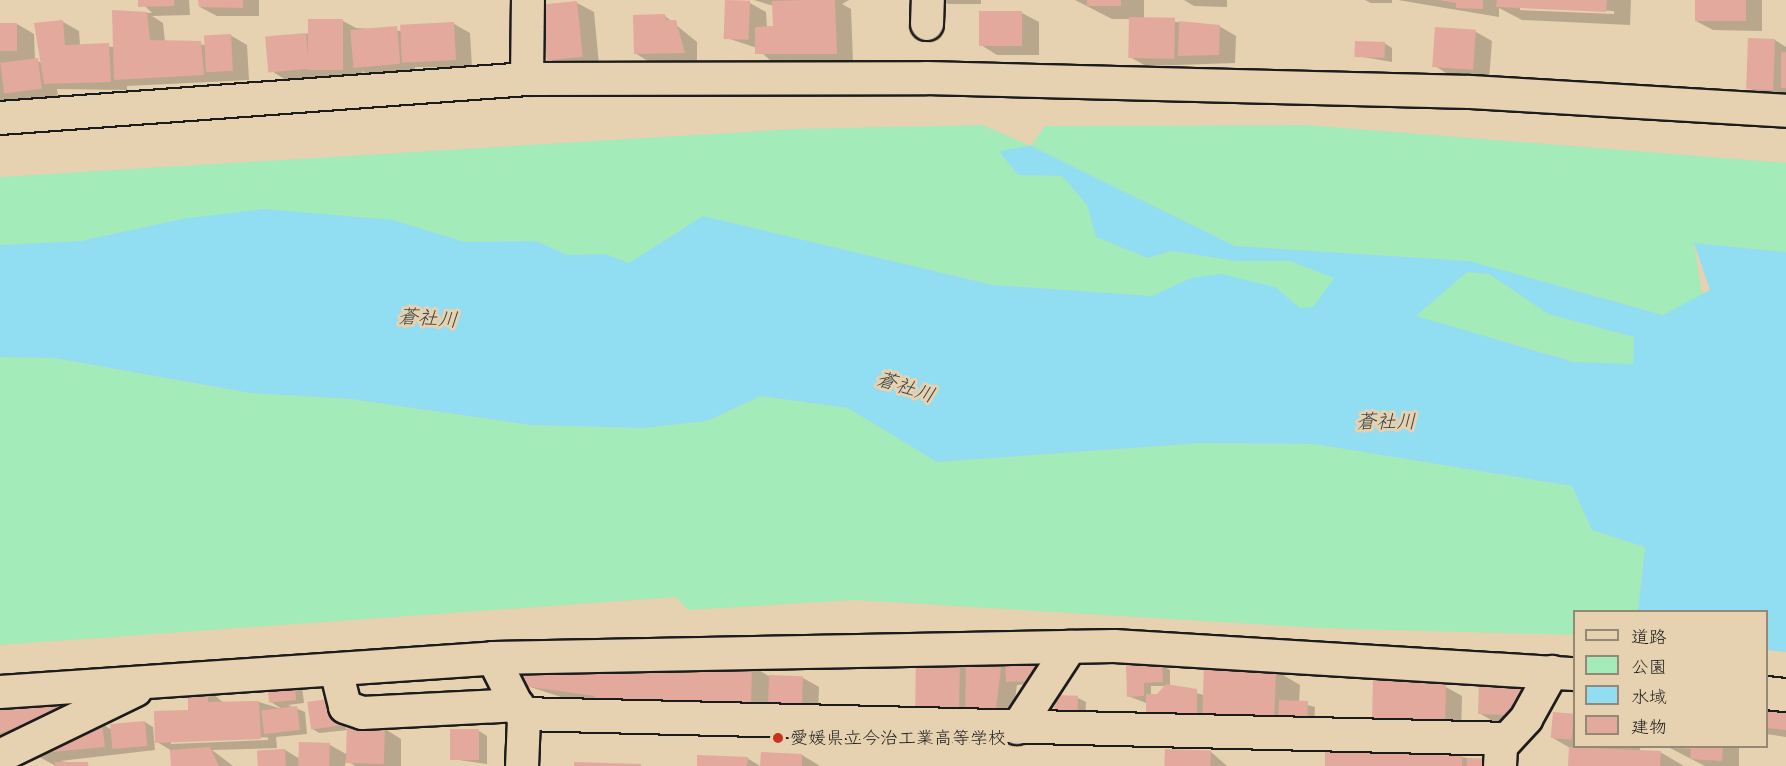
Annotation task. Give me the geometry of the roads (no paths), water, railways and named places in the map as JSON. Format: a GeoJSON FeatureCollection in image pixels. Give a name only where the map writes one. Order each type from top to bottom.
{"type":"FeatureCollection","features":[{"type":"Feature","properties":{"kind":"street"},"geometry":{"type":"LineString","coordinates":[[527,79],[528,0]]}},
{"type":"Feature","properties":{"kind":"street"},"geometry":{"type":"LineString","coordinates":[[0,118],[527,79],[926,78],[1470,92],[1786,111]]}},
{"type":"Feature","properties":{"kind":"street"},"geometry":{"type":"LineString","coordinates":[[1017,728],[1070,647]]}},
{"type":"Feature","properties":{"kind":"street"},"geometry":{"type":"LineString","coordinates":[[0,692],[493,658],[1070,647],[1564,673]]}},
{"type":"Feature","properties":{"kind":"street"},"geometry":{"type":"LineString","coordinates":[[493,658],[520,710],[522,766]]}},
{"type":"Feature","properties":{"kind":"street"},"geometry":{"type":"LineString","coordinates":[[336,670],[345,707],[362,713],[520,710],[1017,728],[1504,753],[1564,673]]}},
{"type":"Feature","properties":{"kind":"street"},"geometry":{"type":"LineString","coordinates":[[0,756],[150,683]]}},
{"type":"Feature","properties":{"kind":"street"},"geometry":{"type":"LineString","coordinates":[[1768,693],[1786,695]]}},
{"type":"Feature","properties":{"kind":"water","name":"蒼社川"},"geometry":{"type":"Polygon","coordinates":[[[1031,146],[1235,246],[1469,261],[1663,315],[1710,290],[1694,243],[1786,252],[1786,652],[1768,650],[1768,610],[1638,610],[1645,547],[1592,530],[1572,486],[1314,444],[1202,443],[937,462],[848,408],[761,396],[707,421],[643,428],[530,425],[351,399],[250,393],[54,358],[0,357],[0,245],[81,241],[182,219],[264,209],[393,220],[465,242],[536,241],[567,255],[606,254],[629,263],[703,216],[993,285],[1152,296],[1191,278],[1221,274],[1275,287],[1300,308],[1313,307],[1334,278],[1290,261],[1235,261],[1172,251],[1148,258],[1096,237],[1087,205],[1062,176],[1018,175],[999,151],[1031,146]],[[1467,272],[1416,316],[1574,362],[1633,364],[1634,337],[1548,314],[1489,274],[1467,272]]]}},
{"type":"Feature","properties":{"kind":"place","name":"愛媛県立今治工業高等学校"},"geometry":{"type":"Point","coordinates":[778,738]}}]}
